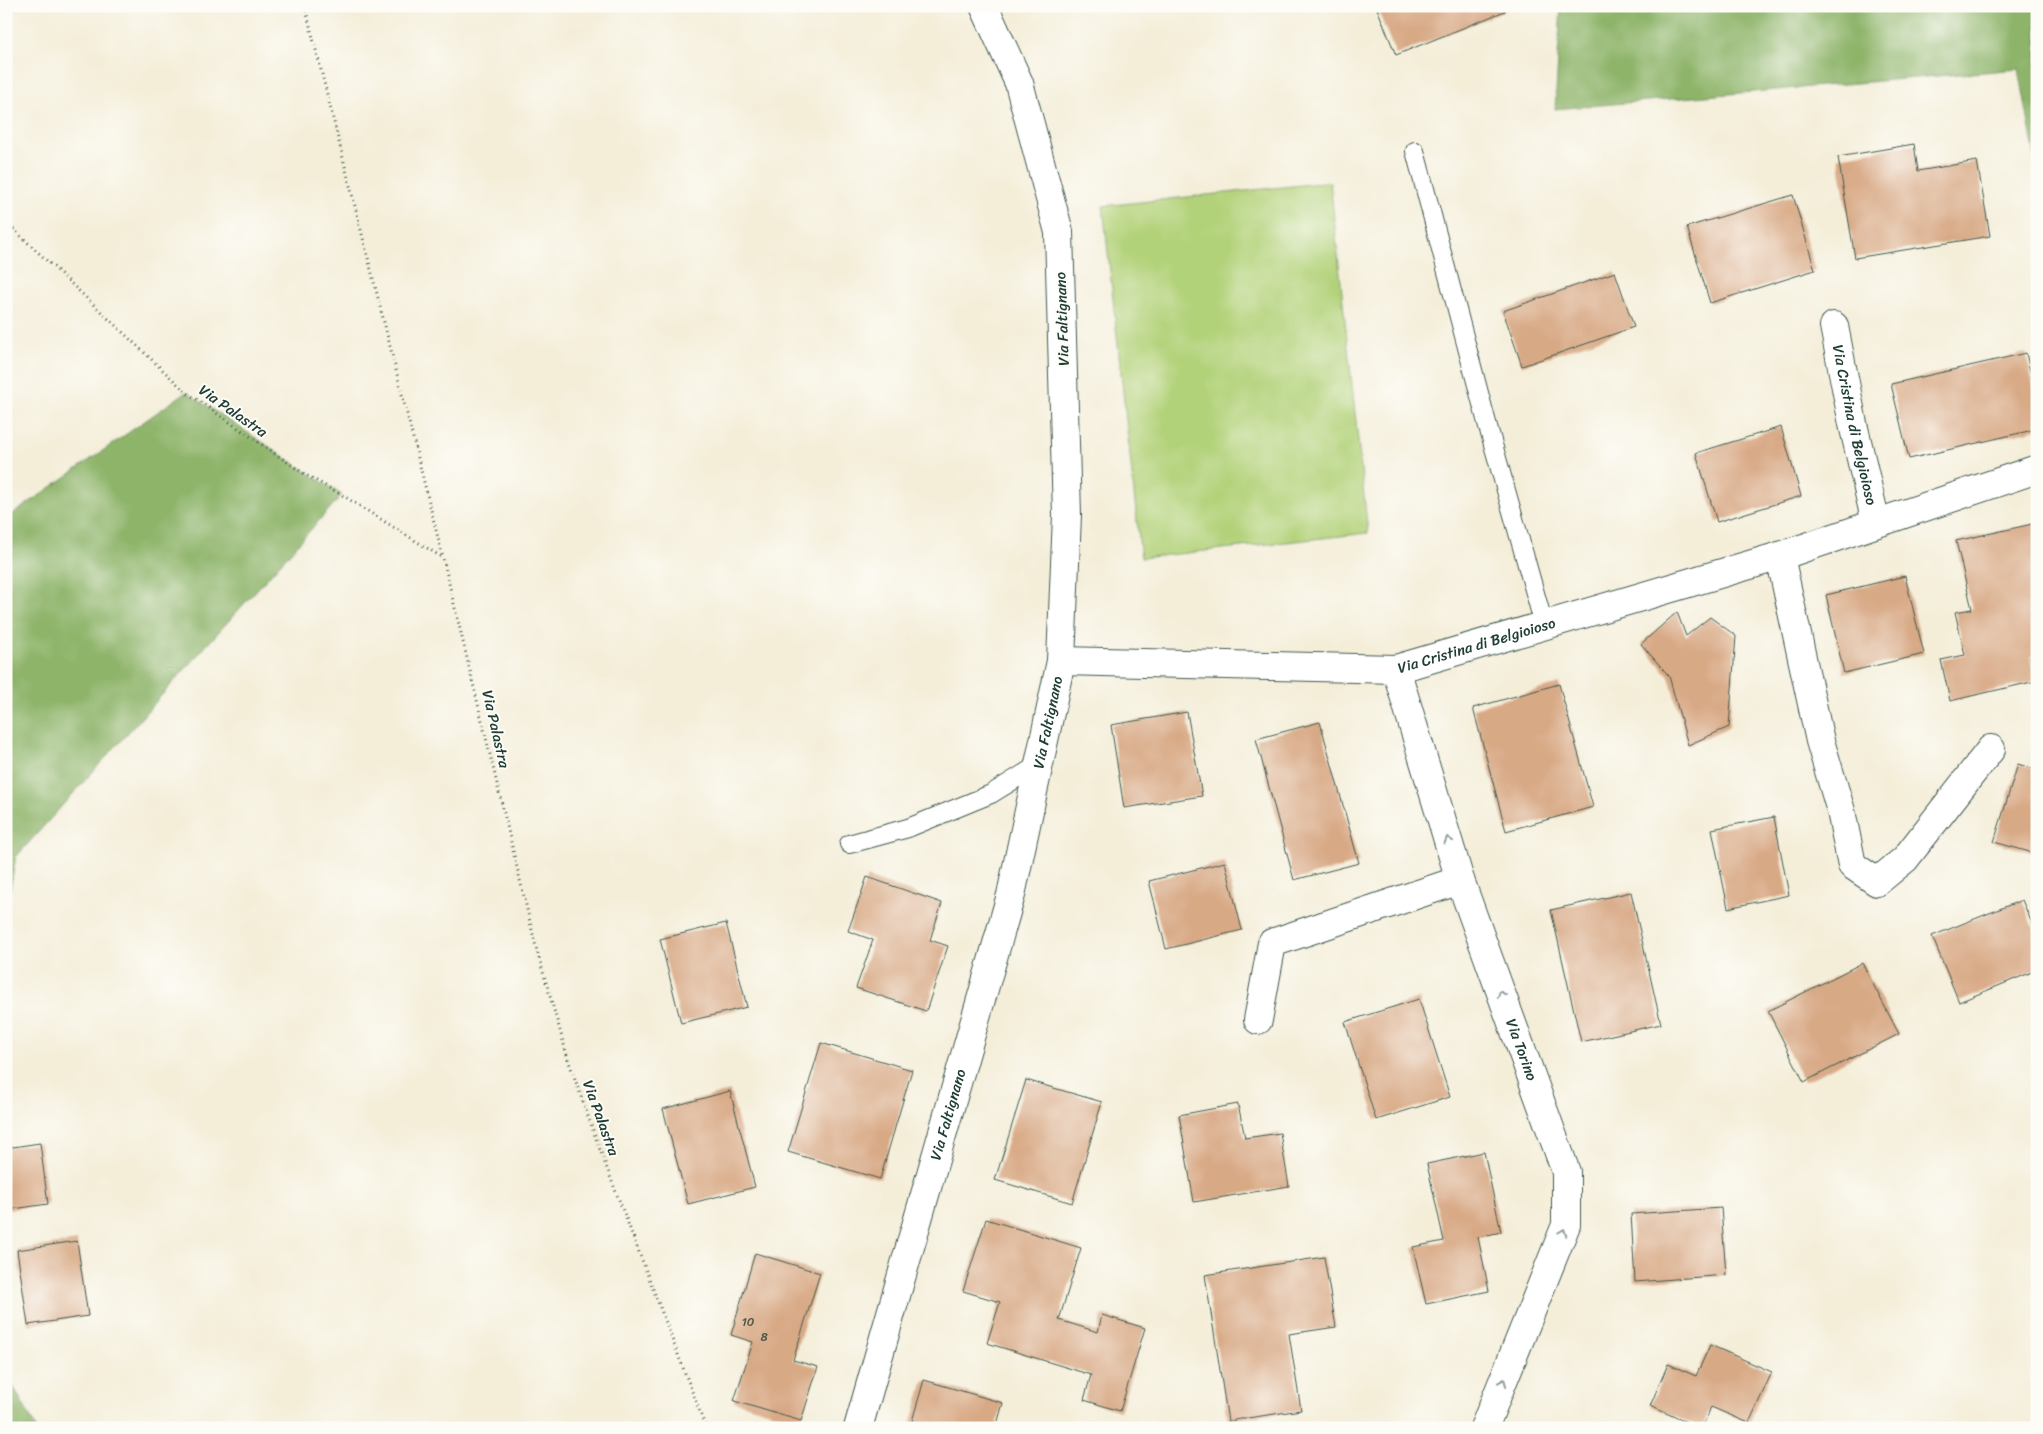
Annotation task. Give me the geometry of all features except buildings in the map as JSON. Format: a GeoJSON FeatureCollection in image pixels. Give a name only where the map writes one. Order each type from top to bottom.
{"type":"FeatureCollection","features":[{"type":"Feature","properties":{"kind":"street","name":"Via Faltignano"},"geometry":{"type":"LineString","coordinates":[[858,1428],[1010,895],[1061,661],[1067,515],[1059,232],[1019,83],[984,6]]}},
{"type":"Feature","properties":{"kind":"street","name":"Via Cristina di Belgioioso"},"geometry":{"type":"LineString","coordinates":[[1834,326],[1853,424],[1876,523]]}},
{"type":"Feature","properties":{"kind":"street","name":"Via Cristina di Belgioioso"},"geometry":{"type":"LineString","coordinates":[[1061,661],[1396,668],[1780,556],[2037,468]]}},
{"type":"Feature","properties":{"kind":"street"},"geometry":{"type":"LineString","coordinates":[[1780,556],[1820,741],[1841,811],[1852,865],[1877,882],[1905,859],[1991,749]]}},
{"type":"Feature","properties":{"kind":"street","name":"Via Torino"},"geometry":{"type":"LineString","coordinates":[[1396,668],[1460,880],[1566,1172],[1566,1224],[1484,1428]]}},
{"type":"Feature","properties":{"kind":"street"},"geometry":{"type":"LineString","coordinates":[[1258,1020],[1272,943],[1460,880]]}},
{"type":"Feature","properties":{"kind":"lane"},"geometry":{"type":"LineString","coordinates":[[1415,151],[1487,423],[1544,625]]}},
{"type":"Feature","properties":{"kind":"lane"},"geometry":{"type":"LineString","coordinates":[[849,844],[908,828],[981,798],[1038,765]]}},
{"type":"Feature","properties":{"kind":"path"},"geometry":{"type":"LineString","coordinates":[[305,6],[444,558]]}},
{"type":"Feature","properties":{"kind":"path","name":"Via Palastra"},"geometry":{"type":"LineString","coordinates":[[6,222],[186,392],[306,475],[444,558],[537,951],[569,1062],[600,1150],[706,1428]]}},
{"type":"Feature","properties":{"kind":"green space"},"geometry":{"type":"Polygon","coordinates":[[[1561,6],[2037,6],[2037,168],[2019,69],[1555,109],[1561,6]]]}},
{"type":"Feature","properties":{"kind":"green space"},"geometry":{"type":"Polygon","coordinates":[[[1330,182],[1368,533],[1141,558],[1103,206],[1330,182]]]}},
{"type":"Feature","properties":{"kind":"green space"},"geometry":{"type":"Polygon","coordinates":[[[186,392],[342,495],[16,857],[6,909],[6,519],[186,392]]]}},
{"type":"Feature","properties":{"kind":"green space"},"geometry":{"type":"Polygon","coordinates":[[[6,1373],[36,1428],[6,1428],[6,1373]]]}}]}
